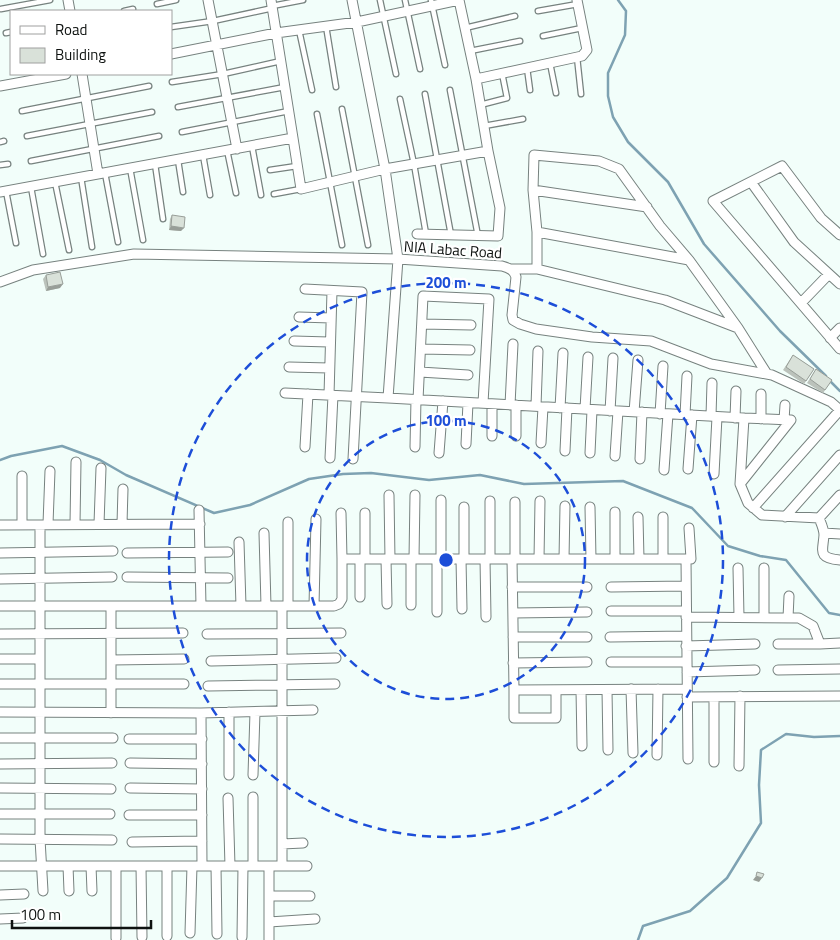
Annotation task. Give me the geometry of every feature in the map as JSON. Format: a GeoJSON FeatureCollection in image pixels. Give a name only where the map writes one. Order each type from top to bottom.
{"type":"FeatureCollection","features":[{"type":"Feature","properties":{"kind":"street"},"geometry":{"type":"LineString","coordinates":[[208,0],[237,148]]}},
{"type":"Feature","properties":{"kind":"street"},"geometry":{"type":"LineString","coordinates":[[352,0],[384,169],[398,259],[388,398]]}},
{"type":"Feature","properties":{"kind":"street"},"geometry":{"type":"LineString","coordinates":[[172,54],[276,33],[357,22],[408,11],[431,3],[457,0],[476,79],[500,208],[498,236],[421,234]]}},
{"type":"Feature","properties":{"kind":"street"},"geometry":{"type":"LineString","coordinates":[[476,79],[582,56],[587,50],[578,2]]}},
{"type":"Feature","properties":{"kind":"street"},"geometry":{"type":"LineString","coordinates":[[272,5],[300,189],[384,169],[488,151]]}},
{"type":"Feature","properties":{"kind":"street"},"geometry":{"type":"LineString","coordinates":[[0,86],[60,75]]}},
{"type":"Feature","properties":{"kind":"street"},"geometry":{"type":"LineString","coordinates":[[82,75],[94,150],[101,174]]}},
{"type":"Feature","properties":{"kind":"street"},"geometry":{"type":"LineString","coordinates":[[3,192],[293,138]]}},
{"type":"Feature","properties":{"kind":"street"},"geometry":{"type":"LineString","coordinates":[[538,269],[533,190],[534,155],[599,161],[619,169],[689,260],[738,328],[767,374]]}},
{"type":"Feature","properties":{"kind":"street"},"geometry":{"type":"LineString","coordinates":[[840,235],[821,218],[782,166],[713,201],[840,349]]}},
{"type":"Feature","properties":{"kind":"street"},"geometry":{"type":"LineString","coordinates":[[751,182],[794,242],[840,284]]}},
{"type":"Feature","properties":{"kind":"street"},"geometry":{"type":"LineString","coordinates":[[533,190],[647,207]]}},
{"type":"Feature","properties":{"kind":"street"},"geometry":{"type":"LineString","coordinates":[[537,232],[689,260]]}},
{"type":"Feature","properties":{"kind":"street","name":"NIA Labac Road"},"geometry":{"type":"LineString","coordinates":[[0,282],[32,270],[134,254],[398,259],[502,266],[511,269],[516,277],[512,315],[516,322],[536,329],[592,337],[651,341],[711,364],[767,374],[783,379],[831,402],[840,410]]}},
{"type":"Feature","properties":{"kind":"street"},"geometry":{"type":"LineString","coordinates":[[511,269],[538,269],[665,300],[738,328]]}},
{"type":"Feature","properties":{"kind":"street"},"geometry":{"type":"LineString","coordinates":[[801,303],[829,274]]}},
{"type":"Feature","properties":{"kind":"street"},"geometry":{"type":"LineString","coordinates":[[305,289],[362,292],[354,459]]}},
{"type":"Feature","properties":{"kind":"street"},"geometry":{"type":"LineString","coordinates":[[330,458],[331,395],[329,342],[332,291]]}},
{"type":"Feature","properties":{"kind":"street"},"geometry":{"type":"LineString","coordinates":[[415,447],[423,296],[488,299],[487,404],[492,436]]}},
{"type":"Feature","properties":{"kind":"street"},"geometry":{"type":"LineString","coordinates":[[299,317],[331,318]]}},
{"type":"Feature","properties":{"kind":"street"},"geometry":{"type":"LineString","coordinates":[[422,324],[471,325]]}},
{"type":"Feature","properties":{"kind":"street"},"geometry":{"type":"LineString","coordinates":[[830,338],[840,328]]}},
{"type":"Feature","properties":{"kind":"street"},"geometry":{"type":"LineString","coordinates":[[294,341],[329,342]]}},
{"type":"Feature","properties":{"kind":"street"},"geometry":{"type":"LineString","coordinates":[[513,344],[513,405],[516,436]]}},
{"type":"Feature","properties":{"kind":"street"},"geometry":{"type":"LineString","coordinates":[[421,349],[470,350]]}},
{"type":"Feature","properties":{"kind":"street"},"geometry":{"type":"LineString","coordinates":[[538,350],[541,443]]}},
{"type":"Feature","properties":{"kind":"street"},"geometry":{"type":"LineString","coordinates":[[563,353],[565,451]]}},
{"type":"Feature","properties":{"kind":"street"},"geometry":{"type":"LineString","coordinates":[[588,357],[590,453]]}},
{"type":"Feature","properties":{"kind":"street"},"geometry":{"type":"LineString","coordinates":[[613,358],[615,456]]}},
{"type":"Feature","properties":{"kind":"street"},"geometry":{"type":"LineString","coordinates":[[638,360],[640,458]]}},
{"type":"Feature","properties":{"kind":"street"},"geometry":{"type":"LineString","coordinates":[[290,366],[329,368]]}},
{"type":"Feature","properties":{"kind":"street"},"geometry":{"type":"LineString","coordinates":[[663,366],[664,470]]}},
{"type":"Feature","properties":{"kind":"street"},"geometry":{"type":"LineString","coordinates":[[420,372],[468,375]]}},
{"type":"Feature","properties":{"kind":"street"},"geometry":{"type":"LineString","coordinates":[[688,376],[688,469]]}},
{"type":"Feature","properties":{"kind":"street"},"geometry":{"type":"LineString","coordinates":[[712,383],[714,474]]}},
{"type":"Feature","properties":{"kind":"street"},"geometry":{"type":"LineString","coordinates":[[736,392],[740,418],[740,484],[748,503],[762,515],[819,518],[840,495]]}},
{"type":"Feature","properties":{"kind":"street"},"geometry":{"type":"LineString","coordinates":[[285,393],[791,420],[740,484]]}},
{"type":"Feature","properties":{"kind":"street"},"geometry":{"type":"LineString","coordinates":[[305,447],[308,394]]}},
{"type":"Feature","properties":{"kind":"street"},"geometry":{"type":"LineString","coordinates":[[761,394],[761,419]]}},
{"type":"Feature","properties":{"kind":"street"},"geometry":{"type":"LineString","coordinates":[[439,453],[443,401]]}},
{"type":"Feature","properties":{"kind":"street"},"geometry":{"type":"LineString","coordinates":[[466,444],[468,402]]}},
{"type":"Feature","properties":{"kind":"street"},"geometry":{"type":"LineString","coordinates":[[784,420],[785,405]]}},
{"type":"Feature","properties":{"kind":"street"},"geometry":{"type":"LineString","coordinates":[[754,508],[840,410]]}},
{"type":"Feature","properties":{"kind":"street"},"geometry":{"type":"LineString","coordinates":[[785,516],[840,454]]}},
{"type":"Feature","properties":{"kind":"street"},"geometry":{"type":"LineString","coordinates":[[75,524],[76,462]]}},
{"type":"Feature","properties":{"kind":"street"},"geometry":{"type":"LineString","coordinates":[[99,524],[101,468]]}},
{"type":"Feature","properties":{"kind":"street"},"geometry":{"type":"LineString","coordinates":[[43,891],[40,838],[39,579],[40,552],[50,471]]}},
{"type":"Feature","properties":{"kind":"street"},"geometry":{"type":"LineString","coordinates":[[22,476],[22,525]]}},
{"type":"Feature","properties":{"kind":"street"},"geometry":{"type":"LineString","coordinates":[[122,524],[123,489]]}},
{"type":"Feature","properties":{"kind":"street"},"geometry":{"type":"LineString","coordinates":[[411,605],[415,494]]}},
{"type":"Feature","properties":{"kind":"street"},"geometry":{"type":"LineString","coordinates":[[386,604],[389,496]]}},
{"type":"Feature","properties":{"kind":"street"},"geometry":{"type":"LineString","coordinates":[[437,612],[441,500]]}},
{"type":"Feature","properties":{"kind":"street"},"geometry":{"type":"LineString","coordinates":[[486,617],[490,501]]}},
{"type":"Feature","properties":{"kind":"street"},"geometry":{"type":"LineString","coordinates":[[539,559],[540,501]]}},
{"type":"Feature","properties":{"kind":"street"},"geometry":{"type":"LineString","coordinates":[[515,502],[512,588],[514,718],[556,718],[556,690]]}},
{"type":"Feature","properties":{"kind":"street"},"geometry":{"type":"LineString","coordinates":[[564,506],[564,559]]}},
{"type":"Feature","properties":{"kind":"street"},"geometry":{"type":"LineString","coordinates":[[462,610],[464,507]]}},
{"type":"Feature","properties":{"kind":"street"},"geometry":{"type":"LineString","coordinates":[[590,507],[591,559]]}},
{"type":"Feature","properties":{"kind":"street"},"geometry":{"type":"LineString","coordinates":[[828,509],[840,509]]}},
{"type":"Feature","properties":{"kind":"street"},"geometry":{"type":"LineString","coordinates":[[199,510],[201,606]]}},
{"type":"Feature","properties":{"kind":"street"},"geometry":{"type":"LineString","coordinates":[[615,512],[615,559]]}},
{"type":"Feature","properties":{"kind":"street"},"geometry":{"type":"LineString","coordinates":[[0,606],[334,606],[339,604],[342,599],[340,513]]}},
{"type":"Feature","properties":{"kind":"street"},"geometry":{"type":"LineString","coordinates":[[360,597],[365,513]]}},
{"type":"Feature","properties":{"kind":"street"},"geometry":{"type":"LineString","coordinates":[[638,517],[638,559]]}},
{"type":"Feature","properties":{"kind":"street"},"geometry":{"type":"LineString","coordinates":[[663,517],[663,559]]}},
{"type":"Feature","properties":{"kind":"street"},"geometry":{"type":"LineString","coordinates":[[819,518],[824,533],[821,550],[823,554],[840,560]]}},
{"type":"Feature","properties":{"kind":"street"},"geometry":{"type":"LineString","coordinates":[[314,606],[316,519]]}},
{"type":"Feature","properties":{"kind":"street"},"geometry":{"type":"LineString","coordinates":[[282,866],[282,635],[288,522]]}},
{"type":"Feature","properties":{"kind":"street"},"geometry":{"type":"LineString","coordinates":[[0,525],[200,524]]}},
{"type":"Feature","properties":{"kind":"street"},"geometry":{"type":"LineString","coordinates":[[342,559],[691,559],[690,528]]}},
{"type":"Feature","properties":{"kind":"street"},"geometry":{"type":"LineString","coordinates":[[264,532],[266,606]]}},
{"type":"Feature","properties":{"kind":"street"},"geometry":{"type":"LineString","coordinates":[[824,533],[840,534]]}},
{"type":"Feature","properties":{"kind":"street"},"geometry":{"type":"LineString","coordinates":[[239,542],[241,606]]}},
{"type":"Feature","properties":{"kind":"street"},"geometry":{"type":"LineString","coordinates":[[0,552],[113,552]]}},
{"type":"Feature","properties":{"kind":"street"},"geometry":{"type":"LineString","coordinates":[[127,553],[228,552]]}},
{"type":"Feature","properties":{"kind":"street"},"geometry":{"type":"LineString","coordinates":[[686,559],[688,759]]}},
{"type":"Feature","properties":{"kind":"street"},"geometry":{"type":"LineString","coordinates":[[738,568],[739,617]]}},
{"type":"Feature","properties":{"kind":"street"},"geometry":{"type":"LineString","coordinates":[[764,568],[764,617]]}},
{"type":"Feature","properties":{"kind":"street"},"geometry":{"type":"LineString","coordinates":[[0,579],[112,576]]}},
{"type":"Feature","properties":{"kind":"street"},"geometry":{"type":"LineString","coordinates":[[127,577],[228,578]]}},
{"type":"Feature","properties":{"kind":"street"},"geometry":{"type":"LineString","coordinates":[[611,587],[686,586]]}},
{"type":"Feature","properties":{"kind":"street"},"geometry":{"type":"LineString","coordinates":[[512,588],[587,587]]}},
{"type":"Feature","properties":{"kind":"street"},"geometry":{"type":"LineString","coordinates":[[788,618],[789,596]]}},
{"type":"Feature","properties":{"kind":"street"},"geometry":{"type":"LineString","coordinates":[[110,606],[111,712]]}},
{"type":"Feature","properties":{"kind":"street"},"geometry":{"type":"LineString","coordinates":[[611,611],[799,618],[813,626],[820,644]]}},
{"type":"Feature","properties":{"kind":"street"},"geometry":{"type":"LineString","coordinates":[[513,613],[587,612]]}},
{"type":"Feature","properties":{"kind":"street"},"geometry":{"type":"LineString","coordinates":[[0,634],[184,633]]}},
{"type":"Feature","properties":{"kind":"street"},"geometry":{"type":"LineString","coordinates":[[207,634],[282,635],[341,633]]}},
{"type":"Feature","properties":{"kind":"street"},"geometry":{"type":"LineString","coordinates":[[610,638],[686,636]]}},
{"type":"Feature","properties":{"kind":"street"},"geometry":{"type":"LineString","coordinates":[[513,637],[587,637]]}},
{"type":"Feature","properties":{"kind":"street"},"geometry":{"type":"LineString","coordinates":[[778,644],[840,643]]}},
{"type":"Feature","properties":{"kind":"street"},"geometry":{"type":"LineString","coordinates":[[686,646],[754,644]]}},
{"type":"Feature","properties":{"kind":"street"},"geometry":{"type":"LineString","coordinates":[[211,661],[336,658]]}},
{"type":"Feature","properties":{"kind":"street"},"geometry":{"type":"LineString","coordinates":[[0,659],[40,659]]}},
{"type":"Feature","properties":{"kind":"street"},"geometry":{"type":"LineString","coordinates":[[111,660],[184,659]]}},
{"type":"Feature","properties":{"kind":"street"},"geometry":{"type":"LineString","coordinates":[[514,663],[587,662]]}},
{"type":"Feature","properties":{"kind":"street"},"geometry":{"type":"LineString","coordinates":[[610,662],[687,662]]}},
{"type":"Feature","properties":{"kind":"street"},"geometry":{"type":"LineString","coordinates":[[778,670],[840,669]]}},
{"type":"Feature","properties":{"kind":"street"},"geometry":{"type":"LineString","coordinates":[[687,672],[755,670]]}},
{"type":"Feature","properties":{"kind":"street"},"geometry":{"type":"LineString","coordinates":[[0,684],[184,684]]}},
{"type":"Feature","properties":{"kind":"street"},"geometry":{"type":"LineString","coordinates":[[208,686],[335,684]]}},
{"type":"Feature","properties":{"kind":"street"},"geometry":{"type":"LineString","coordinates":[[631,689],[633,753]]}},
{"type":"Feature","properties":{"kind":"street"},"geometry":{"type":"LineString","coordinates":[[514,690],[658,689],[714,696],[840,696]]}},
{"type":"Feature","properties":{"kind":"street"},"geometry":{"type":"LineString","coordinates":[[657,755],[658,689]]}},
{"type":"Feature","properties":{"kind":"street"},"geometry":{"type":"LineString","coordinates":[[581,690],[582,746]]}},
{"type":"Feature","properties":{"kind":"street"},"geometry":{"type":"LineString","coordinates":[[607,690],[608,750]]}},
{"type":"Feature","properties":{"kind":"street"},"geometry":{"type":"LineString","coordinates":[[714,696],[714,762]]}},
{"type":"Feature","properties":{"kind":"street"},"geometry":{"type":"LineString","coordinates":[[738,766],[740,696]]}},
{"type":"Feature","properties":{"kind":"street"},"geometry":{"type":"LineString","coordinates":[[0,712],[202,713],[313,710]]}},
{"type":"Feature","properties":{"kind":"street"},"geometry":{"type":"LineString","coordinates":[[229,712],[229,775]]}},
{"type":"Feature","properties":{"kind":"street"},"geometry":{"type":"LineString","coordinates":[[254,775],[255,712]]}},
{"type":"Feature","properties":{"kind":"street"},"geometry":{"type":"LineString","coordinates":[[190,933],[197,866],[202,841],[202,713]]}},
{"type":"Feature","properties":{"kind":"street"},"geometry":{"type":"LineString","coordinates":[[0,738],[113,738]]}},
{"type":"Feature","properties":{"kind":"street"},"geometry":{"type":"LineString","coordinates":[[130,739],[202,739]]}},
{"type":"Feature","properties":{"kind":"street"},"geometry":{"type":"LineString","coordinates":[[0,764],[112,763]]}},
{"type":"Feature","properties":{"kind":"street"},"geometry":{"type":"LineString","coordinates":[[130,763],[202,764]]}},
{"type":"Feature","properties":{"kind":"street"},"geometry":{"type":"LineString","coordinates":[[0,788],[111,789]]}},
{"type":"Feature","properties":{"kind":"street"},"geometry":{"type":"LineString","coordinates":[[130,788],[202,789]]}},
{"type":"Feature","properties":{"kind":"street"},"geometry":{"type":"LineString","coordinates":[[252,866],[253,797]]}},
{"type":"Feature","properties":{"kind":"street"},"geometry":{"type":"LineString","coordinates":[[228,798],[230,866]]}},
{"type":"Feature","properties":{"kind":"street"},"geometry":{"type":"LineString","coordinates":[[0,814],[110,814]]}},
{"type":"Feature","properties":{"kind":"street"},"geometry":{"type":"LineString","coordinates":[[130,815],[202,814]]}},
{"type":"Feature","properties":{"kind":"street"},"geometry":{"type":"LineString","coordinates":[[0,839],[112,840]]}},
{"type":"Feature","properties":{"kind":"street"},"geometry":{"type":"LineString","coordinates":[[132,842],[202,841]]}},
{"type":"Feature","properties":{"kind":"street"},"geometry":{"type":"LineString","coordinates":[[282,844],[302,843]]}},
{"type":"Feature","properties":{"kind":"street"},"geometry":{"type":"LineString","coordinates":[[0,866],[307,866]]}},
{"type":"Feature","properties":{"kind":"street"},"geometry":{"type":"LineString","coordinates":[[68,866],[68,891]]}},
{"type":"Feature","properties":{"kind":"street"},"geometry":{"type":"LineString","coordinates":[[91,866],[92,891]]}},
{"type":"Feature","properties":{"kind":"street"},"geometry":{"type":"LineString","coordinates":[[116,866],[116,938]]}},
{"type":"Feature","properties":{"kind":"street"},"geometry":{"type":"LineString","coordinates":[[141,866],[142,937]]}},
{"type":"Feature","properties":{"kind":"street"},"geometry":{"type":"LineString","coordinates":[[166,936],[167,866]]}},
{"type":"Feature","properties":{"kind":"street"},"geometry":{"type":"LineString","coordinates":[[216,866],[217,934]]}},
{"type":"Feature","properties":{"kind":"street"},"geometry":{"type":"LineString","coordinates":[[242,937],[243,866]]}},
{"type":"Feature","properties":{"kind":"street"},"geometry":{"type":"LineString","coordinates":[[269,866],[269,940]]}},
{"type":"Feature","properties":{"kind":"street"},"geometry":{"type":"LineString","coordinates":[[0,895],[24,894]]}},
{"type":"Feature","properties":{"kind":"street"},"geometry":{"type":"LineString","coordinates":[[269,896],[310,896]]}},
{"type":"Feature","properties":{"kind":"street"},"geometry":{"type":"LineString","coordinates":[[0,919],[23,918]]}},
{"type":"Feature","properties":{"kind":"street"},"geometry":{"type":"LineString","coordinates":[[269,922],[315,919]]}},
{"type":"Feature","properties":{"kind":"lane"},"geometry":{"type":"LineString","coordinates":[[1,9],[50,0]]}},
{"type":"Feature","properties":{"kind":"lane"},"geometry":{"type":"LineString","coordinates":[[157,4],[176,0]]}},
{"type":"Feature","properties":{"kind":"lane"},"geometry":{"type":"LineString","coordinates":[[172,27],[213,21],[272,5],[304,0]]}},
{"type":"Feature","properties":{"kind":"lane"},"geometry":{"type":"LineString","coordinates":[[380,0],[396,74]]}},
{"type":"Feature","properties":{"kind":"lane"},"geometry":{"type":"LineString","coordinates":[[405,0],[420,69]]}},
{"type":"Feature","properties":{"kind":"lane"},"geometry":{"type":"LineString","coordinates":[[538,11],[578,2]]}},
{"type":"Feature","properties":{"kind":"lane"},"geometry":{"type":"LineString","coordinates":[[431,3],[445,65]]}},
{"type":"Feature","properties":{"kind":"lane"},"geometry":{"type":"LineString","coordinates":[[129,10],[134,9]]}},
{"type":"Feature","properties":{"kind":"lane"},"geometry":{"type":"LineString","coordinates":[[464,28],[515,16]]}},
{"type":"Feature","properties":{"kind":"lane"},"geometry":{"type":"LineString","coordinates":[[326,26],[336,87]]}},
{"type":"Feature","properties":{"kind":"lane"},"geometry":{"type":"LineString","coordinates":[[543,36],[584,28]]}},
{"type":"Feature","properties":{"kind":"lane"},"geometry":{"type":"LineString","coordinates":[[299,30],[312,90]]}},
{"type":"Feature","properties":{"kind":"lane"},"geometry":{"type":"LineString","coordinates":[[470,51],[520,41]]}},
{"type":"Feature","properties":{"kind":"lane"},"geometry":{"type":"LineString","coordinates":[[577,57],[581,94]]}},
{"type":"Feature","properties":{"kind":"lane"},"geometry":{"type":"LineString","coordinates":[[172,82],[223,74],[281,61]]}},
{"type":"Feature","properties":{"kind":"lane"},"geometry":{"type":"LineString","coordinates":[[550,63],[556,93]]}},
{"type":"Feature","properties":{"kind":"lane"},"geometry":{"type":"LineString","coordinates":[[527,68],[530,90]]}},
{"type":"Feature","properties":{"kind":"lane"},"geometry":{"type":"LineString","coordinates":[[480,104],[507,98],[502,73]]}},
{"type":"Feature","properties":{"kind":"lane"},"geometry":{"type":"LineString","coordinates":[[22,111],[149,86]]}},
{"type":"Feature","properties":{"kind":"lane"},"geometry":{"type":"LineString","coordinates":[[178,107],[285,87]]}},
{"type":"Feature","properties":{"kind":"lane"},"geometry":{"type":"LineString","coordinates":[[450,90],[478,236]]}},
{"type":"Feature","properties":{"kind":"lane"},"geometry":{"type":"LineString","coordinates":[[425,94],[451,235]]}},
{"type":"Feature","properties":{"kind":"lane"},"geometry":{"type":"LineString","coordinates":[[400,99],[414,164],[421,234]]}},
{"type":"Feature","properties":{"kind":"lane"},"geometry":{"type":"LineString","coordinates":[[342,109],[368,245]]}},
{"type":"Feature","properties":{"kind":"lane"},"geometry":{"type":"LineString","coordinates":[[182,132],[289,111]]}},
{"type":"Feature","properties":{"kind":"lane"},"geometry":{"type":"LineString","coordinates":[[27,136],[152,112]]}},
{"type":"Feature","properties":{"kind":"lane"},"geometry":{"type":"LineString","coordinates":[[317,114],[342,244]]}},
{"type":"Feature","properties":{"kind":"lane"},"geometry":{"type":"LineString","coordinates":[[484,126],[523,119]]}},
{"type":"Feature","properties":{"kind":"lane"},"geometry":{"type":"LineString","coordinates":[[31,161],[159,136]]}},
{"type":"Feature","properties":{"kind":"lane"},"geometry":{"type":"LineString","coordinates":[[252,146],[261,195]]}},
{"type":"Feature","properties":{"kind":"lane"},"geometry":{"type":"LineString","coordinates":[[227,150],[236,193]]}},
{"type":"Feature","properties":{"kind":"lane"},"geometry":{"type":"LineString","coordinates":[[203,155],[210,195]]}},
{"type":"Feature","properties":{"kind":"lane"},"geometry":{"type":"LineString","coordinates":[[178,160],[184,192]]}},
{"type":"Feature","properties":{"kind":"lane"},"geometry":{"type":"LineString","coordinates":[[0,165],[8,164]]}},
{"type":"Feature","properties":{"kind":"lane"},"geometry":{"type":"LineString","coordinates":[[155,164],[163,219]]}},
{"type":"Feature","properties":{"kind":"lane"},"geometry":{"type":"LineString","coordinates":[[270,170],[297,166]]}},
{"type":"Feature","properties":{"kind":"lane"},"geometry":{"type":"LineString","coordinates":[[130,168],[143,240]]}},
{"type":"Feature","properties":{"kind":"lane"},"geometry":{"type":"LineString","coordinates":[[101,174],[118,242]]}},
{"type":"Feature","properties":{"kind":"lane"},"geometry":{"type":"LineString","coordinates":[[82,177],[92,247]]}},
{"type":"Feature","properties":{"kind":"lane"},"geometry":{"type":"LineString","coordinates":[[55,182],[69,250]]}},
{"type":"Feature","properties":{"kind":"lane"},"geometry":{"type":"LineString","coordinates":[[31,187],[43,254]]}},
{"type":"Feature","properties":{"kind":"lane"},"geometry":{"type":"LineString","coordinates":[[274,194],[300,189]]}},
{"type":"Feature","properties":{"kind":"lane"},"geometry":{"type":"LineString","coordinates":[[3,192],[16,243]]}},
{"type":"Feature","properties":{"kind":"building"},"geometry":{"type":"Polygon","coordinates":[[[172,215],[185,217],[184,228],[171,226],[172,215]]]}},
{"type":"Feature","properties":{"kind":"building"},"geometry":{"type":"Polygon","coordinates":[[[60,272],[63,284],[48,287],[46,275],[60,272]]]}},
{"type":"Feature","properties":{"kind":"building"},"geometry":{"type":"Polygon","coordinates":[[[793,355],[814,369],[806,381],[786,367],[793,355]]]}},
{"type":"Feature","properties":{"kind":"building"},"geometry":{"type":"Polygon","coordinates":[[[816,369],[832,380],[825,390],[810,379],[816,369]]]}},
{"type":"Feature","properties":{"kind":"building"},"geometry":{"type":"Polygon","coordinates":[[[757,872],[764,874],[762,878],[756,876],[757,872]]]}},
{"type":"Feature","properties":{"kind":"waterway"},"geometry":{"type":"LineString","coordinates":[[618,0],[626,11],[625,35],[608,73],[608,96],[613,117],[628,142],[668,182],[704,244],[780,331],[826,376]]}},
{"type":"Feature","properties":{"kind":"waterway"},"geometry":{"type":"LineString","coordinates":[[829,380],[840,391]]}},
{"type":"Feature","properties":{"kind":"waterway"},"geometry":{"type":"LineString","coordinates":[[0,460],[62,446],[100,460],[126,475],[214,513],[250,505],[309,479],[343,474],[371,473],[429,480],[480,475],[524,484],[623,481],[692,508],[728,546],[760,556],[786,560],[829,613],[840,615]]}},
{"type":"Feature","properties":{"kind":"waterway"},"geometry":{"type":"LineString","coordinates":[[638,940],[643,926],[690,911],[727,878],[761,823],[759,785],[761,750],[786,734],[814,737],[840,736]]}}]}
